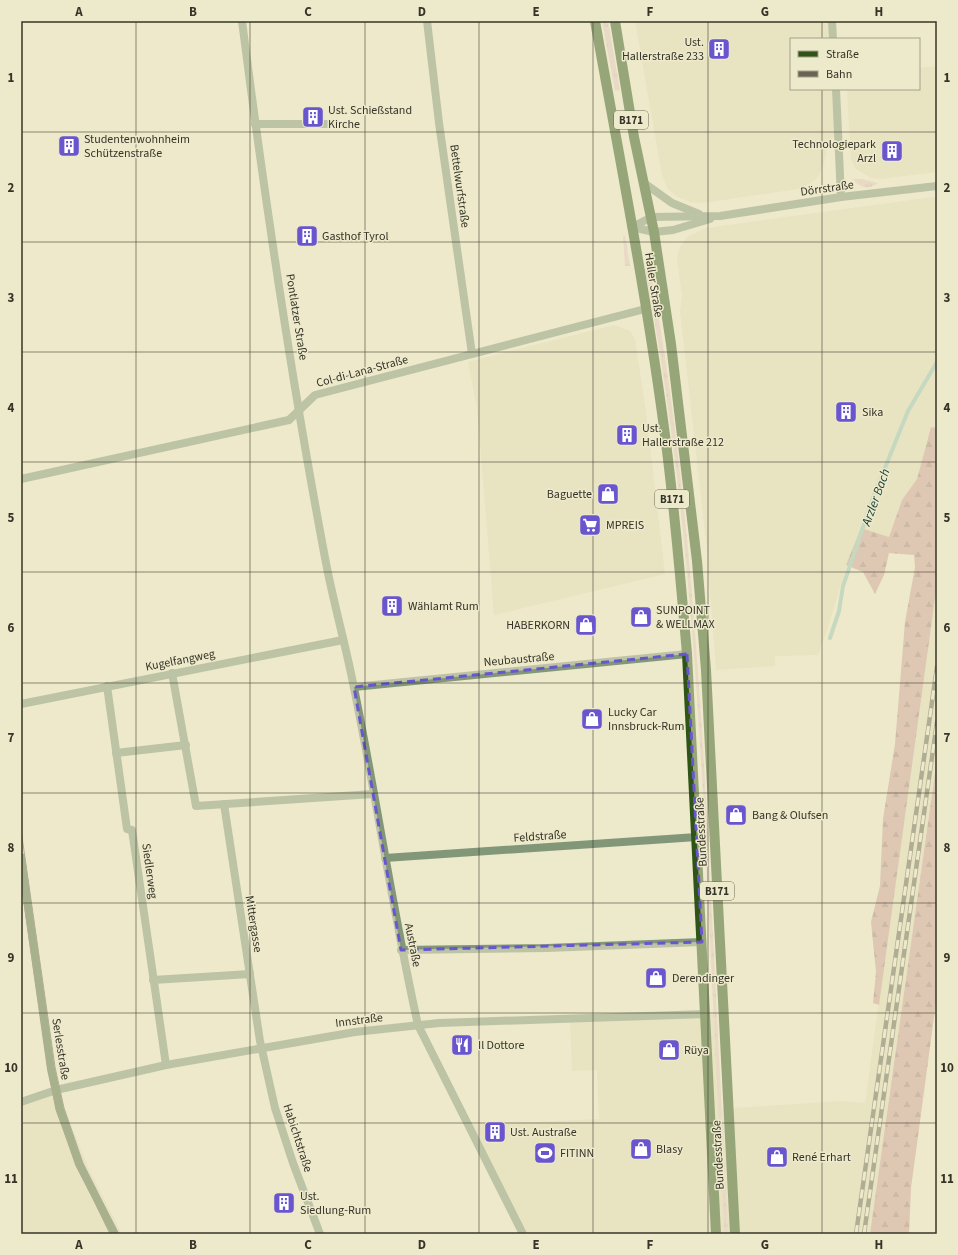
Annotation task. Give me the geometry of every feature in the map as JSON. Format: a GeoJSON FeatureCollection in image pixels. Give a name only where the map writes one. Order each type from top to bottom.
{"type":"FeatureCollection","features":[{"type":"Feature","properties":{"kind":"main road","name":"Haller Straße"},"geometry":{"type":"LineString","coordinates":[[595,21],[632,227],[665,436],[678,555]]}},
{"type":"Feature","properties":{"kind":"main road","name":"Haller Straße"},"geometry":{"type":"LineString","coordinates":[[615,21],[634,137],[652,217],[671,344],[695,548]]}},
{"type":"Feature","properties":{"kind":"main road","name":"Bundesstraße"},"geometry":{"type":"LineString","coordinates":[[695,548],[706,670],[735,1234]]}},
{"type":"Feature","properties":{"kind":"main road","name":"Bundesstraße"},"geometry":{"type":"LineString","coordinates":[[678,555],[687,654],[716,1234]]}},
{"type":"Feature","properties":{"kind":"street","name":"Pontlatzer Straße"},"geometry":{"type":"LineString","coordinates":[[242,21],[255,124],[300,409],[326,564],[343,640]]}},
{"type":"Feature","properties":{"kind":"street","name":"Bettelwurfstraße"},"geometry":{"type":"LineString","coordinates":[[427,21],[439,123],[472,354]]}},
{"type":"Feature","properties":{"kind":"street"},"geometry":{"type":"LineString","coordinates":[[832,21],[833,38]]}},
{"type":"Feature","properties":{"kind":"street"},"geometry":{"type":"LineString","coordinates":[[836,90],[841,197]]}},
{"type":"Feature","properties":{"kind":"street"},"geometry":{"type":"LineString","coordinates":[[255,124],[327,124]]}},
{"type":"Feature","properties":{"kind":"street","name":"Dörrstraße"},"geometry":{"type":"LineString","coordinates":[[644,183],[672,203],[703,216]]}},
{"type":"Feature","properties":{"kind":"street","name":"Dörrstraße"},"geometry":{"type":"LineString","coordinates":[[632,227],[654,232],[673,230],[720,216],[841,197],[937,186]]}},
{"type":"Feature","properties":{"kind":"street","name":"Dörrstraße"},"geometry":{"type":"LineString","coordinates":[[632,227],[652,217],[720,216]]}},
{"type":"Feature","properties":{"kind":"street","name":"Col-di-Lana-Straße"},"geometry":{"type":"LineString","coordinates":[[21,480],[289,420],[315,395],[645,309]]}},
{"type":"Feature","properties":{"kind":"street","name":"Kugelfangweg"},"geometry":{"type":"LineString","coordinates":[[21,704],[343,640]]}},
{"type":"Feature","properties":{"kind":"street","name":"Austraße"},"geometry":{"type":"LineString","coordinates":[[343,640],[354,687],[401,950],[418,1025],[524,1234]]}},
{"type":"Feature","properties":{"kind":"street","name":"Neubaustraße"},"geometry":{"type":"LineString","coordinates":[[354,687],[687,654]]}},
{"type":"Feature","properties":{"kind":"street"},"geometry":{"type":"LineString","coordinates":[[172,674],[196,806],[373,794]]}},
{"type":"Feature","properties":{"kind":"street","name":"Siedlerweg"},"geometry":{"type":"LineString","coordinates":[[107,686],[127,830],[132,830],[166,1065]]}},
{"type":"Feature","properties":{"kind":"street"},"geometry":{"type":"LineString","coordinates":[[116,753],[186,745]]}},
{"type":"Feature","properties":{"kind":"street","name":"Mittergasse"},"geometry":{"type":"LineString","coordinates":[[224,804],[261,1047]]}},
{"type":"Feature","properties":{"kind":"street","name":"Feldstraße"},"geometry":{"type":"LineString","coordinates":[[385,858],[697,837]]}},
{"type":"Feature","properties":{"kind":"street","name":"Serlesstraße"},"geometry":{"type":"LineString","coordinates":[[21,857],[56,1090],[62,1116],[79,1164],[115,1234]]}},
{"type":"Feature","properties":{"kind":"street"},"geometry":{"type":"LineString","coordinates":[[401,950],[547,948],[702,942]]}},
{"type":"Feature","properties":{"kind":"street"},"geometry":{"type":"LineString","coordinates":[[153,980],[250,974]]}},
{"type":"Feature","properties":{"kind":"street","name":"Innstraße"},"geometry":{"type":"LineString","coordinates":[[21,1102],[56,1090],[166,1065],[261,1047],[355,1032],[439,1023],[706,1014]]}},
{"type":"Feature","properties":{"kind":"street","name":"Habichtstraße"},"geometry":{"type":"LineString","coordinates":[[261,1047],[275,1108],[293,1164],[320,1234]]}},
{"type":"Feature","properties":{"kind":"highlighted area"},"geometry":{"type":"Polygon","coordinates":[[[687,654],[702,942],[401,950],[354,687],[687,654]]]}},
{"type":"Feature","properties":{"kind":"shaded area"},"geometry":{"type":"Polygon","coordinates":[[[635,21],[832,21],[833,38],[790,38],[790,90],[836,90],[839,129],[827,146],[824,164],[820,174],[814,181],[799,189],[702,203],[690,202],[676,196],[668,189],[662,175],[635,21]]]}},
{"type":"Feature","properties":{"kind":"shaded area"},"geometry":{"type":"Polygon","coordinates":[[[937,66],[937,172],[881,179],[871,178],[856,169],[851,160],[847,90],[920,90],[920,68],[937,66]]]}},
{"type":"Feature","properties":{"kind":"shaded area"},"geometry":{"type":"Polygon","coordinates":[[[933,197],[937,198],[937,428],[931,427],[917,479],[902,500],[889,537],[861,528],[847,565],[818,655],[775,656],[775,666],[716,670],[707,551],[680,311],[682,296],[677,258],[680,247],[687,237],[706,228],[933,197]]]}},
{"type":"Feature","properties":{"kind":"shaded area"},"geometry":{"type":"Polygon","coordinates":[[[614,325],[630,331],[635,339],[646,412],[665,574],[494,615],[477,408],[468,362],[614,325]]]}},
{"type":"Feature","properties":{"kind":"shaded area"},"geometry":{"type":"Polygon","coordinates":[[[937,584],[937,759],[870,1234],[523,1234],[468,1125],[599,1119],[597,1070],[572,1071],[570,1018],[715,1014],[720,1109],[838,1101],[865,1103],[937,584]]]}},
{"type":"Feature","properties":{"kind":"shaded area"},"geometry":{"type":"Polygon","coordinates":[[[56,1090],[90,1171],[122,1234],[21,1234],[21,1102],[56,1090]]]}},
{"type":"Feature","properties":{"kind":"green space"},"geometry":{"type":"Polygon","coordinates":[[[602,21],[608,21],[620,90],[615,91],[602,21]]]}},
{"type":"Feature","properties":{"kind":"green space"},"geometry":{"type":"Polygon","coordinates":[[[853,179],[862,179],[878,183],[871,187],[862,187],[853,179]]]}},
{"type":"Feature","properties":{"kind":"green space"},"geometry":{"type":"Polygon","coordinates":[[[623,236],[625,236],[630,266],[625,266],[623,236]]]}},
{"type":"Feature","properties":{"kind":"green space"},"geometry":{"type":"Polygon","coordinates":[[[650,268],[673,413],[682,486],[695,631],[709,850],[706,850],[686,558],[669,413],[645,269],[650,268]]]}},
{"type":"Feature","properties":{"kind":"green space"},"geometry":{"type":"Polygon","coordinates":[[[931,427],[937,428],[937,584],[879,1005],[873,1003],[876,972],[871,922],[880,886],[883,819],[895,744],[905,622],[915,567],[914,555],[889,553],[884,575],[875,594],[863,572],[846,565],[861,528],[889,537],[902,500],[917,479],[931,427]]]}},
{"type":"Feature","properties":{"kind":"green space"},"geometry":{"type":"Polygon","coordinates":[[[937,759],[937,995],[911,1188],[909,1234],[870,1234],[937,759]]]}},
{"type":"Feature","properties":{"kind":"green space"},"geometry":{"type":"Polygon","coordinates":[[[709,856],[728,1234],[724,1234],[706,857],[709,856]]]}},
{"type":"Feature","properties":{"kind":"waterway","name":"Arzler Bach"},"geometry":{"type":"LineString","coordinates":[[830,638],[839,611],[843,586],[874,495],[908,411],[937,362]]}},
{"type":"Feature","properties":{"kind":"tram line"},"geometry":{"type":"LineString","coordinates":[[21,830],[55,1067],[64,1108],[83,1163],[118,1234]]}},
{"type":"Feature","properties":{"kind":"tram line"},"geometry":{"type":"LineString","coordinates":[[21,882],[48,1069],[56,1110],[75,1161],[110,1234]]}},
{"type":"Feature","properties":{"kind":"railway"},"geometry":{"type":"LineString","coordinates":[[856,1234],[937,667]]}},
{"type":"Feature","properties":{"kind":"railway"},"geometry":{"type":"LineString","coordinates":[[864,1234],[937,722]]}},
{"type":"Feature","properties":{"kind":"place","name":"Ust. Hallerstraße 233"},"geometry":{"type":"Point","coordinates":[719,49]}},
{"type":"Feature","properties":{"kind":"place","name":"Ust. Schießstand Kirche"},"geometry":{"type":"Point","coordinates":[313,117]}},
{"type":"Feature","properties":{"kind":"place","name":"Studentenwohnheim Schützenstraße"},"geometry":{"type":"Point","coordinates":[69,146]}},
{"type":"Feature","properties":{"kind":"place","name":"Technologiepark Arzl"},"geometry":{"type":"Point","coordinates":[892,151]}},
{"type":"Feature","properties":{"kind":"place","name":"Gasthof Tyrol"},"geometry":{"type":"Point","coordinates":[307,236]}},
{"type":"Feature","properties":{"kind":"place","name":"Sika"},"geometry":{"type":"Point","coordinates":[846,412]}},
{"type":"Feature","properties":{"kind":"place","name":"Ust. Hallerstraße 212"},"geometry":{"type":"Point","coordinates":[627,435]}},
{"type":"Feature","properties":{"kind":"place","name":"Baguette"},"geometry":{"type":"Point","coordinates":[608,494]}},
{"type":"Feature","properties":{"kind":"place","name":"MPREIS"},"geometry":{"type":"Point","coordinates":[590,525]}},
{"type":"Feature","properties":{"kind":"place","name":"Wählamt Rum"},"geometry":{"type":"Point","coordinates":[392,606]}},
{"type":"Feature","properties":{"kind":"place","name":"SUNPOINT & WELLMAX"},"geometry":{"type":"Point","coordinates":[641,617]}},
{"type":"Feature","properties":{"kind":"place","name":"HABERKORN"},"geometry":{"type":"Point","coordinates":[586,625]}},
{"type":"Feature","properties":{"kind":"place","name":"Lucky Car Innsbruck-Rum"},"geometry":{"type":"Point","coordinates":[592,719]}},
{"type":"Feature","properties":{"kind":"place","name":"Bang & Olufsen"},"geometry":{"type":"Point","coordinates":[736,815]}},
{"type":"Feature","properties":{"kind":"place","name":"Derendinger"},"geometry":{"type":"Point","coordinates":[656,978]}},
{"type":"Feature","properties":{"kind":"place","name":"Il Dottore"},"geometry":{"type":"Point","coordinates":[462,1045]}},
{"type":"Feature","properties":{"kind":"place","name":"Rüya"},"geometry":{"type":"Point","coordinates":[669,1050]}},
{"type":"Feature","properties":{"kind":"place","name":"Ust. Austraße"},"geometry":{"type":"Point","coordinates":[495,1132]}},
{"type":"Feature","properties":{"kind":"place","name":"Blasy"},"geometry":{"type":"Point","coordinates":[641,1149]}},
{"type":"Feature","properties":{"kind":"place","name":"FITINN"},"geometry":{"type":"Point","coordinates":[545,1153]}},
{"type":"Feature","properties":{"kind":"place","name":"René Erhart"},"geometry":{"type":"Point","coordinates":[777,1157]}},
{"type":"Feature","properties":{"kind":"place","name":"Ust. Siedlung-Rum"},"geometry":{"type":"Point","coordinates":[284,1203]}}]}
